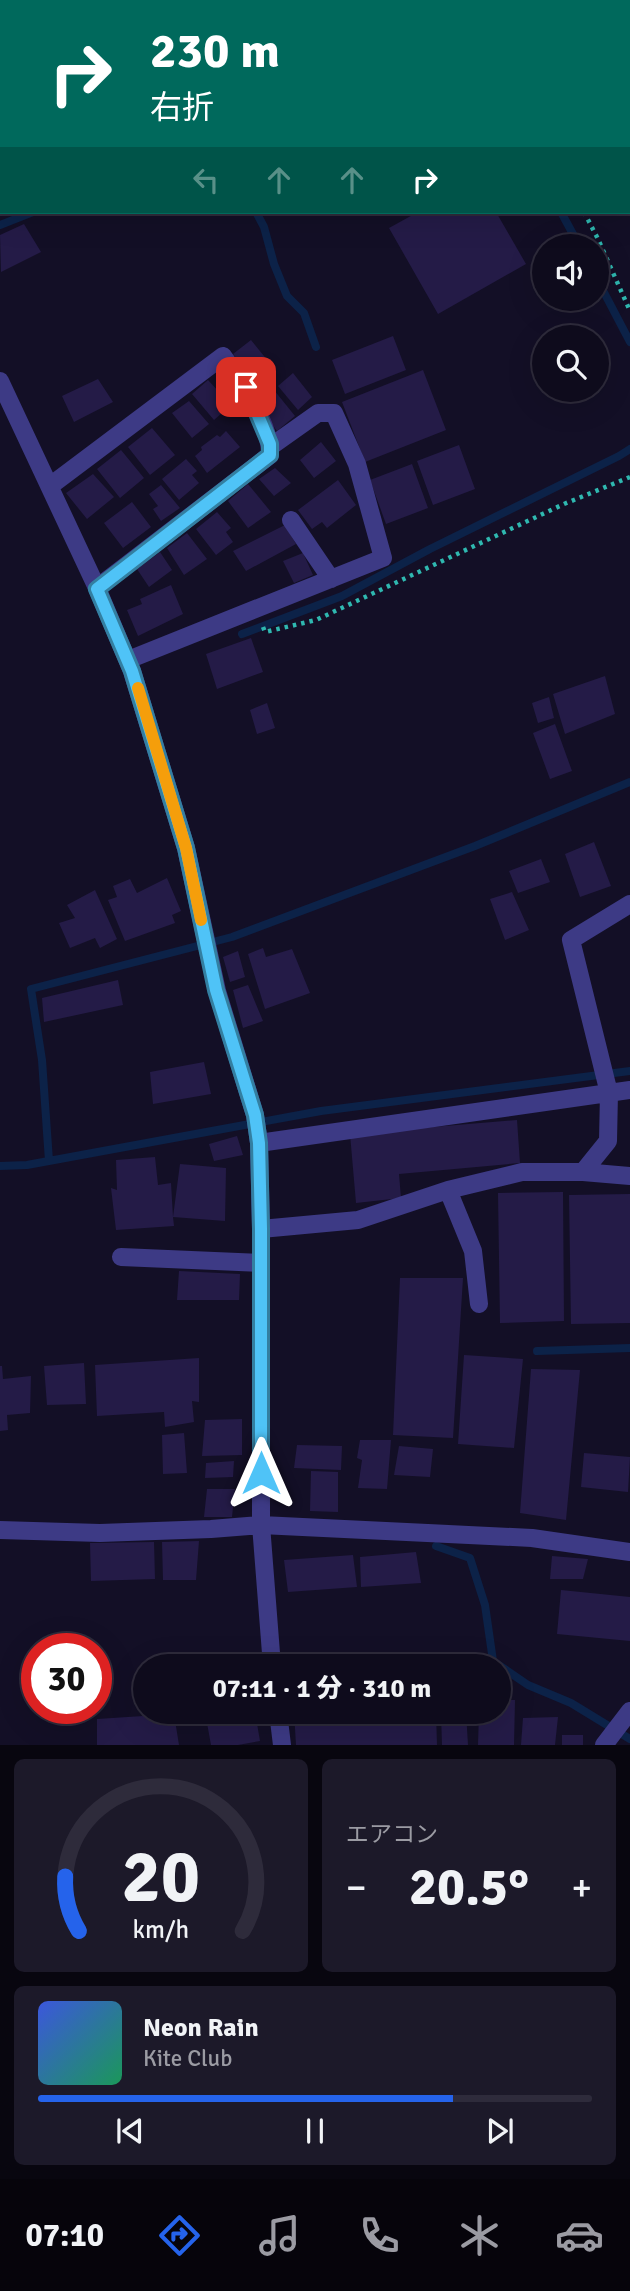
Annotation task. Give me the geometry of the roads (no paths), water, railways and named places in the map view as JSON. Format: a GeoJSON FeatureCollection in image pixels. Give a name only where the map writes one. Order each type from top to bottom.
{"type":"FeatureCollection","features":[{"type":"Feature","properties":{"kind":"street"},"geometry":{"type":"LineString","coordinates":[[50,486],[223,356],[246,387],[270,447],[270,455],[97,589]]}},
{"type":"Feature","properties":{"kind":"street"},"geometry":{"type":"LineString","coordinates":[[0,381],[128,660],[186,848],[216,990],[257,1130],[261,1229],[261,1525],[271,1654]]}},
{"type":"Feature","properties":{"kind":"street"},"geometry":{"type":"LineString","coordinates":[[128,660],[383,558],[357,464],[334,413],[318,412],[270,447]]}},
{"type":"Feature","properties":{"kind":"street"},"geometry":{"type":"LineString","coordinates":[[291,520],[331,579]]}},
{"type":"Feature","properties":{"kind":"street"},"geometry":{"type":"LineString","coordinates":[[583,1172],[608,1141],[609,1093],[572,940],[630,904]]}},
{"type":"Feature","properties":{"kind":"street"},"geometry":{"type":"LineString","coordinates":[[257,1130],[630,1090]]}},
{"type":"Feature","properties":{"kind":"street"},"geometry":{"type":"LineString","coordinates":[[261,1229],[358,1220],[448,1190],[522,1172],[630,1175]]}},
{"type":"Feature","properties":{"kind":"street"},"geometry":{"type":"LineString","coordinates":[[448,1190],[473,1251],[479,1304]]}},
{"type":"Feature","properties":{"kind":"street"},"geometry":{"type":"LineString","coordinates":[[121,1257],[261,1263]]}},
{"type":"Feature","properties":{"kind":"street"},"geometry":{"type":"LineString","coordinates":[[0,1530],[100,1533],[261,1525],[532,1538],[630,1552]]}},
{"type":"Feature","properties":{"kind":"street"},"geometry":{"type":"LineString","coordinates":[[607,1744],[630,1711]]}},
{"type":"Feature","properties":{"kind":"street"},"geometry":{"type":"LineString","coordinates":[[279,1724],[282,1745]]}},
{"type":"Feature","properties":{"kind":"waterway"},"geometry":{"type":"LineString","coordinates":[[0,225],[28,214]]}},
{"type":"Feature","properties":{"kind":"waterway"},"geometry":{"type":"LineString","coordinates":[[257,214],[287,296],[304,313],[316,347]]}},
{"type":"Feature","properties":{"kind":"waterway"},"geometry":{"type":"LineString","coordinates":[[562,214],[573,234]]}},
{"type":"Feature","properties":{"kind":"waterway"},"geometry":{"type":"LineString","coordinates":[[609,302],[630,342]]}},
{"type":"Feature","properties":{"kind":"waterway"},"geometry":{"type":"LineString","coordinates":[[242,634],[342,596],[630,449]]}},
{"type":"Feature","properties":{"kind":"waterway"},"geometry":{"type":"LineString","coordinates":[[49,1161],[42,1060],[31,989],[232,937],[475,846],[630,782]]}},
{"type":"Feature","properties":{"kind":"waterway"},"geometry":{"type":"LineString","coordinates":[[0,1166],[27,1165],[321,1111],[630,1071]]}},
{"type":"Feature","properties":{"kind":"waterway"},"geometry":{"type":"LineString","coordinates":[[537,1351],[630,1348]]}},
{"type":"Feature","properties":{"kind":"waterway"},"geometry":{"type":"LineString","coordinates":[[436,1546],[470,1558],[485,1605],[493,1661],[528,1685],[571,1703],[630,1739]]}}]}
